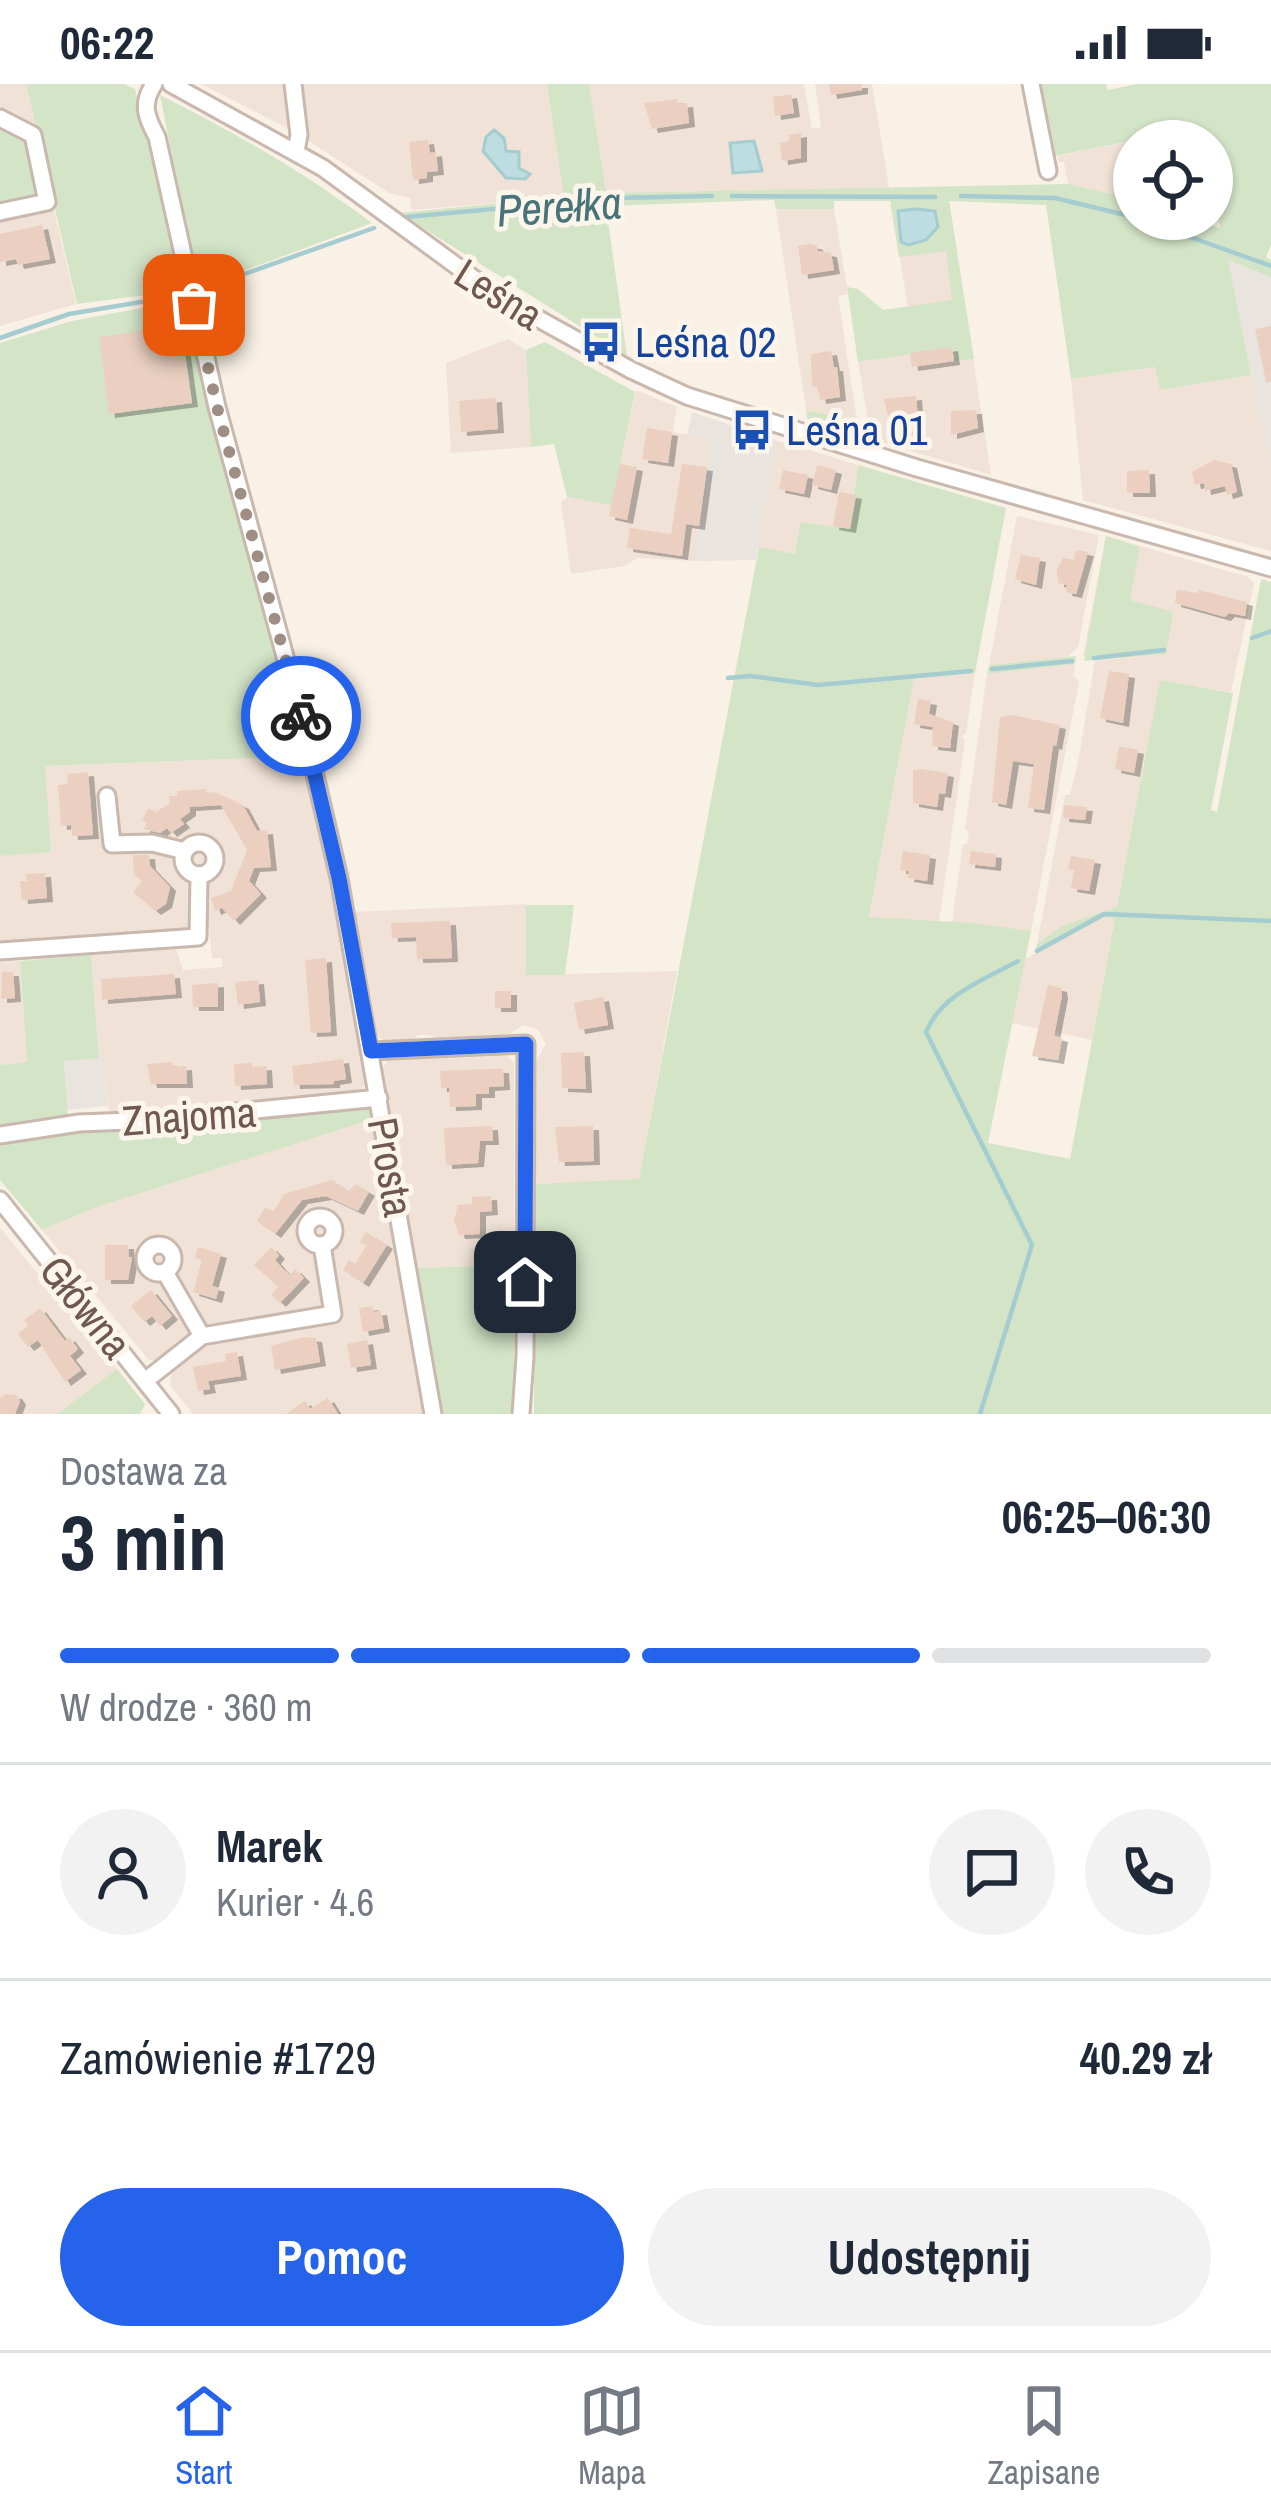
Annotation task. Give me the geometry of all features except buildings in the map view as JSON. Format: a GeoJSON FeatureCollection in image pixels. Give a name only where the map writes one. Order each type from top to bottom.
{"type":"FeatureCollection","features":[{"type":"Feature","properties":{"kind":"street","name":"Prosta"},"geometry":{"type":"LineString","coordinates":[[154,84],[145,100],[146,117],[157,136],[217,407],[314,769],[371,1051],[433,1414]]}},
{"type":"Feature","properties":{"kind":"street","name":"Leśna"},"geometry":{"type":"LineString","coordinates":[[171,84],[296,151],[499,297],[687,396],[798,433],[1271,568]]}},
{"type":"Feature","properties":{"kind":"street"},"geometry":{"type":"LineString","coordinates":[[293,84],[299,135],[296,151]]}},
{"type":"Feature","properties":{"kind":"street"},"geometry":{"type":"LineString","coordinates":[[1031,84],[1048,171]]}},
{"type":"Feature","properties":{"kind":"street"},"geometry":{"type":"LineString","coordinates":[[0,118],[33,136],[47,202],[0,212]]}},
{"type":"Feature","properties":{"kind":"street"},"geometry":{"type":"LineString","coordinates":[[107,796],[112,844],[152,843],[184,851]]}},
{"type":"Feature","properties":{"kind":"street"},"geometry":{"type":"LineString","coordinates":[[202,843],[214,853],[212,869],[199,875],[183,865],[184,851],[202,843]]}},
{"type":"Feature","properties":{"kind":"street"},"geometry":{"type":"LineString","coordinates":[[0,951],[198,937],[199,875]]}},
{"type":"Feature","properties":{"kind":"street"},"geometry":{"type":"LineString","coordinates":[[371,1051],[526,1044],[521,1414]]}},
{"type":"Feature","properties":{"kind":"street","name":"Znajoma"},"geometry":{"type":"LineString","coordinates":[[0,1136],[80,1124],[379,1098]]}},
{"type":"Feature","properties":{"kind":"street","name":"Główna"},"geometry":{"type":"LineString","coordinates":[[0,1200],[169,1413]]}},
{"type":"Feature","properties":{"kind":"street"},"geometry":{"type":"LineString","coordinates":[[145,1381],[202,1336],[333,1314],[322,1245]]}},
{"type":"Feature","properties":{"kind":"street"},"geometry":{"type":"LineString","coordinates":[[166,1272],[202,1336]]}},
{"type":"Feature","properties":{"kind":"shaded area"},"geometry":{"type":"Polygon","coordinates":[[[0,84],[26,84],[36,127],[0,110],[0,84]]]}},
{"type":"Feature","properties":{"kind":"shaded area"},"geometry":{"type":"Polygon","coordinates":[[[201,84],[288,84],[289,129],[201,84]]]}},
{"type":"Feature","properties":{"kind":"shaded area"},"geometry":{"type":"Polygon","coordinates":[[[299,84],[547,84],[565,197],[412,210],[410,198],[389,193],[306,139],[299,84]]]}},
{"type":"Feature","properties":{"kind":"shaded area"},"geometry":{"type":"Polygon","coordinates":[[[589,84],[804,84],[812,129],[821,127],[815,84],[872,84],[889,188],[605,193],[589,84]]]}},
{"type":"Feature","properties":{"kind":"shaded area"},"geometry":{"type":"Polygon","coordinates":[[[1113,145],[1113,194],[1068,184],[1064,162],[1058,162],[1058,156],[1113,145]]]}},
{"type":"Feature","properties":{"kind":"shaded area"},"geometry":{"type":"Polygon","coordinates":[[[891,201],[949,201],[991,475],[871,439],[858,362],[915,352],[891,201]]]}},
{"type":"Feature","properties":{"kind":"shaded area"},"geometry":{"type":"Polygon","coordinates":[[[776,209],[834,209],[848,294],[838,296],[857,421],[806,410],[776,209]]]}},
{"type":"Feature","properties":{"kind":"shaded area"},"geometry":{"type":"Polygon","coordinates":[[[54,210],[76,304],[0,326],[0,222],[54,210]]]}},
{"type":"Feature","properties":{"kind":"shaded area"},"geometry":{"type":"Polygon","coordinates":[[[1227,259],[1271,277],[1271,468],[1251,375],[1227,259]]]}},
{"type":"Feature","properties":{"kind":"shaded area"},"geometry":{"type":"Polygon","coordinates":[[[508,339],[526,350],[531,447],[451,453],[446,363],[508,339]]]}},
{"type":"Feature","properties":{"kind":"shaded area"},"geometry":{"type":"Polygon","coordinates":[[[1156,367],[1161,390],[1251,375],[1271,468],[1271,551],[1083,500],[1071,379],[1156,367]]]}},
{"type":"Feature","properties":{"kind":"shaded area"},"geometry":{"type":"Polygon","coordinates":[[[636,390],[677,407],[673,432],[710,439],[696,561],[638,558],[624,566],[571,574],[561,502],[567,497],[612,504],[636,390]]]}},
{"type":"Feature","properties":{"kind":"shaded area"},"geometry":{"type":"Polygon","coordinates":[[[692,412],[777,441],[756,560],[696,561],[710,439],[687,435],[692,412]]]}},
{"type":"Feature","properties":{"kind":"shaded area"},"geometry":{"type":"Polygon","coordinates":[[[777,441],[858,465],[850,529],[795,554],[756,547],[777,441]]]}},
{"type":"Feature","properties":{"kind":"shaded area"},"geometry":{"type":"Polygon","coordinates":[[[1017,516],[1099,535],[1078,647],[1067,657],[989,665],[1017,516]]]}},
{"type":"Feature","properties":{"kind":"shaded area"},"geometry":{"type":"Polygon","coordinates":[[[1106,536],[1248,577],[1254,583],[1231,692],[1195,686],[1151,735],[1117,907],[1063,925],[1037,944],[1065,795],[1070,795],[1079,757],[1095,661],[1165,654],[1083,656],[1106,536]]]}},
{"type":"Feature","properties":{"kind":"shaded area"},"geometry":{"type":"Polygon","coordinates":[[[1075,664],[1073,676],[1079,681],[1031,931],[952,922],[969,831],[965,829],[987,674],[1075,664]]]}},
{"type":"Feature","properties":{"kind":"shaded area"},"geometry":{"type":"Polygon","coordinates":[[[975,673],[962,736],[939,921],[869,918],[914,679],[975,673]]]}},
{"type":"Feature","properties":{"kind":"shaded area"},"geometry":{"type":"Polygon","coordinates":[[[305,756],[367,1082],[359,1093],[197,1113],[109,1112],[104,1058],[99,1057],[91,955],[176,949],[183,970],[222,967],[222,958],[212,958],[209,926],[0,942],[0,856],[51,851],[44,766],[305,756]]]}},
{"type":"Feature","properties":{"kind":"shaded area"},"geometry":{"type":"Polygon","coordinates":[[[526,904],[527,975],[677,971],[639,1180],[535,1184],[535,1063],[546,1044],[538,1029],[523,1025],[508,1035],[434,1039],[417,1035],[384,1041],[376,1035],[354,912],[526,904]]]}},
{"type":"Feature","properties":{"kind":"shaded area"},"geometry":{"type":"Polygon","coordinates":[[[1105,917],[1115,917],[1092,1040],[1012,1023],[1025,959],[1105,917]]]}},
{"type":"Feature","properties":{"kind":"shaded area"},"geometry":{"type":"Polygon","coordinates":[[[20,961],[27,1063],[0,1065],[0,962],[20,961]]]}},
{"type":"Feature","properties":{"kind":"shaded area"},"geometry":{"type":"Polygon","coordinates":[[[507,1056],[514,1063],[514,1265],[415,1268],[382,1069],[388,1061],[507,1056]]]}},
{"type":"Feature","properties":{"kind":"shaded area"},"geometry":{"type":"Polygon","coordinates":[[[104,1057],[108,1106],[67,1110],[64,1060],[104,1057]]]}},
{"type":"Feature","properties":{"kind":"shaded area"},"geometry":{"type":"Polygon","coordinates":[[[373,1119],[425,1414],[193,1414],[170,1385],[172,1372],[163,1361],[149,1360],[42,1230],[97,1207],[373,1119]]]}},
{"type":"Feature","properties":{"kind":"shaded area"},"geometry":{"type":"Polygon","coordinates":[[[0,1228],[117,1369],[57,1414],[0,1414],[0,1228]]]}},
{"type":"Feature","properties":{"kind":"green space"},"geometry":{"type":"Polygon","coordinates":[[[26,84],[124,84],[135,89],[184,290],[77,304],[26,84]]]}},
{"type":"Feature","properties":{"kind":"green space"},"geometry":{"type":"Polygon","coordinates":[[[547,84],[589,84],[606,193],[1068,184],[1113,194],[1113,240],[1233,240],[1233,120],[1113,120],[1113,144],[1050,157],[1036,84],[1106,84],[1108,90],[1137,84],[1271,84],[1271,245],[1266,257],[1271,260],[1271,277],[1228,260],[1251,375],[1160,390],[1155,367],[1071,379],[1046,205],[949,201],[974,359],[954,361],[951,348],[858,362],[847,287],[858,289],[883,310],[952,300],[946,251],[899,257],[890,201],[834,201],[834,209],[776,209],[774,200],[606,206],[627,356],[399,213],[564,197],[547,84]]]}},
{"type":"Feature","properties":{"kind":"green space"},"geometry":{"type":"Polygon","coordinates":[[[160,95],[269,154],[372,223],[198,288],[160,95]]]}},
{"type":"Feature","properties":{"kind":"green space"},"geometry":{"type":"Polygon","coordinates":[[[0,128],[29,141],[40,188],[33,198],[0,205],[0,128]]]}},
{"type":"Feature","properties":{"kind":"green space"},"geometry":{"type":"Polygon","coordinates":[[[184,300],[207,404],[305,756],[45,766],[51,852],[0,856],[0,343],[72,321],[184,300]]]}},
{"type":"Feature","properties":{"kind":"green space"},"geometry":{"type":"Polygon","coordinates":[[[545,342],[635,392],[612,505],[567,497],[554,444],[531,447],[526,350],[545,342]]]}},
{"type":"Feature","properties":{"kind":"green space"},"geometry":{"type":"Polygon","coordinates":[[[806,410],[857,421],[859,437],[808,422],[806,410]]]}},
{"type":"Feature","properties":{"kind":"green space"},"geometry":{"type":"Polygon","coordinates":[[[858,465],[1006,508],[975,673],[914,679],[869,917],[1031,931],[988,1143],[1070,1159],[1115,918],[1105,917],[1035,954],[1037,944],[1063,925],[1117,907],[1160,680],[1233,693],[1211,810],[1217,812],[1261,579],[1271,582],[1271,1414],[534,1414],[535,1184],[639,1179],[759,547],[795,554],[801,522],[850,529],[858,465]]]}},
{"type":"Feature","properties":{"kind":"green space"},"geometry":{"type":"Polygon","coordinates":[[[1106,536],[1140,547],[1130,600],[1173,612],[1166,654],[1084,661],[1106,536]]]}},
{"type":"Feature","properties":{"kind":"green space"},"geometry":{"type":"Polygon","coordinates":[[[1076,656],[1075,664],[987,674],[989,665],[1076,656]]]}},
{"type":"Feature","properties":{"kind":"green space"},"geometry":{"type":"Polygon","coordinates":[[[526,905],[574,905],[565,975],[526,975],[526,905]]]}},
{"type":"Feature","properties":{"kind":"green space"},"geometry":{"type":"Polygon","coordinates":[[[91,955],[99,1058],[64,1061],[68,1119],[0,1127],[0,1065],[27,1062],[20,961],[91,955]]]}},
{"type":"Feature","properties":{"kind":"green space"},"geometry":{"type":"Polygon","coordinates":[[[370,1102],[373,1119],[97,1207],[42,1230],[0,1180],[0,1142],[370,1102]]]}},
{"type":"Feature","properties":{"kind":"green space"},"geometry":{"type":"Polygon","coordinates":[[[514,1265],[514,1414],[439,1414],[415,1268],[514,1265]]]}},
{"type":"Feature","properties":{"kind":"green space"},"geometry":{"type":"Polygon","coordinates":[[[117,1369],[145,1404],[140,1414],[57,1414],[117,1369]]]}},
{"type":"Feature","properties":{"kind":"water"},"geometry":{"type":"Polygon","coordinates":[[[494,130],[504,138],[506,151],[519,152],[519,168],[530,174],[525,179],[506,178],[483,151],[486,137],[494,130]]]}},
{"type":"Feature","properties":{"kind":"water"},"geometry":{"type":"Polygon","coordinates":[[[754,141],[762,171],[733,173],[730,143],[754,141]]]}},
{"type":"Feature","properties":{"kind":"water"},"geometry":{"type":"Polygon","coordinates":[[[898,211],[935,211],[938,227],[926,240],[908,245],[901,242],[898,211]]]}},
{"type":"Feature","properties":{"kind":"waterway","name":"Perełka"},"geometry":{"type":"LineString","coordinates":[[406,217],[612,198],[712,196]]}},
{"type":"Feature","properties":{"kind":"waterway","name":"Perełka"},"geometry":{"type":"LineString","coordinates":[[732,196],[935,197]]}},
{"type":"Feature","properties":{"kind":"waterway","name":"Perełka"},"geometry":{"type":"LineString","coordinates":[[961,196],[1055,198],[1113,212]]}},
{"type":"Feature","properties":{"kind":"waterway","name":"Perełka"},"geometry":{"type":"LineString","coordinates":[[199,290],[374,228]]}},
{"type":"Feature","properties":{"kind":"waterway","name":"Perełka"},"geometry":{"type":"LineString","coordinates":[[1199,240],[1271,266]]}},
{"type":"Feature","properties":{"kind":"waterway","name":"Perełka"},"geometry":{"type":"LineString","coordinates":[[0,338],[69,314],[177,296]]}},
{"type":"Feature","properties":{"kind":"waterway"},"geometry":{"type":"LineString","coordinates":[[1252,638],[1271,631]]}},
{"type":"Feature","properties":{"kind":"waterway"},"geometry":{"type":"LineString","coordinates":[[1094,658],[1164,650]]}},
{"type":"Feature","properties":{"kind":"waterway"},"geometry":{"type":"LineString","coordinates":[[992,669],[1072,661]]}},
{"type":"Feature","properties":{"kind":"waterway"},"geometry":{"type":"LineString","coordinates":[[728,678],[750,676],[818,685],[971,671]]}},
{"type":"Feature","properties":{"kind":"waterway"},"geometry":{"type":"LineString","coordinates":[[1037,951],[1104,914],[1271,921]]}},
{"type":"Feature","properties":{"kind":"waterway"},"geometry":{"type":"LineString","coordinates":[[980,1414],[1032,1245],[926,1032],[953,998],[1018,961]]}},
{"type":"Feature","properties":{"kind":"way so far"},"geometry":{"type":"LineString","coordinates":[[194,305],[301,716]]}},
{"type":"Feature","properties":{"kind":"place","name":"Leśna 02"},"geometry":{"type":"Point","coordinates":[601,342]}},
{"type":"Feature","properties":{"kind":"place","name":"Leśna 01"},"geometry":{"type":"Point","coordinates":[752,430]}},
{"type":"Feature","properties":{"kind":"route"},"geometry":{"type":"LineString","coordinates":[[301,716],[339,878],[371,1051],[526,1044],[525,1282]]}}]}
